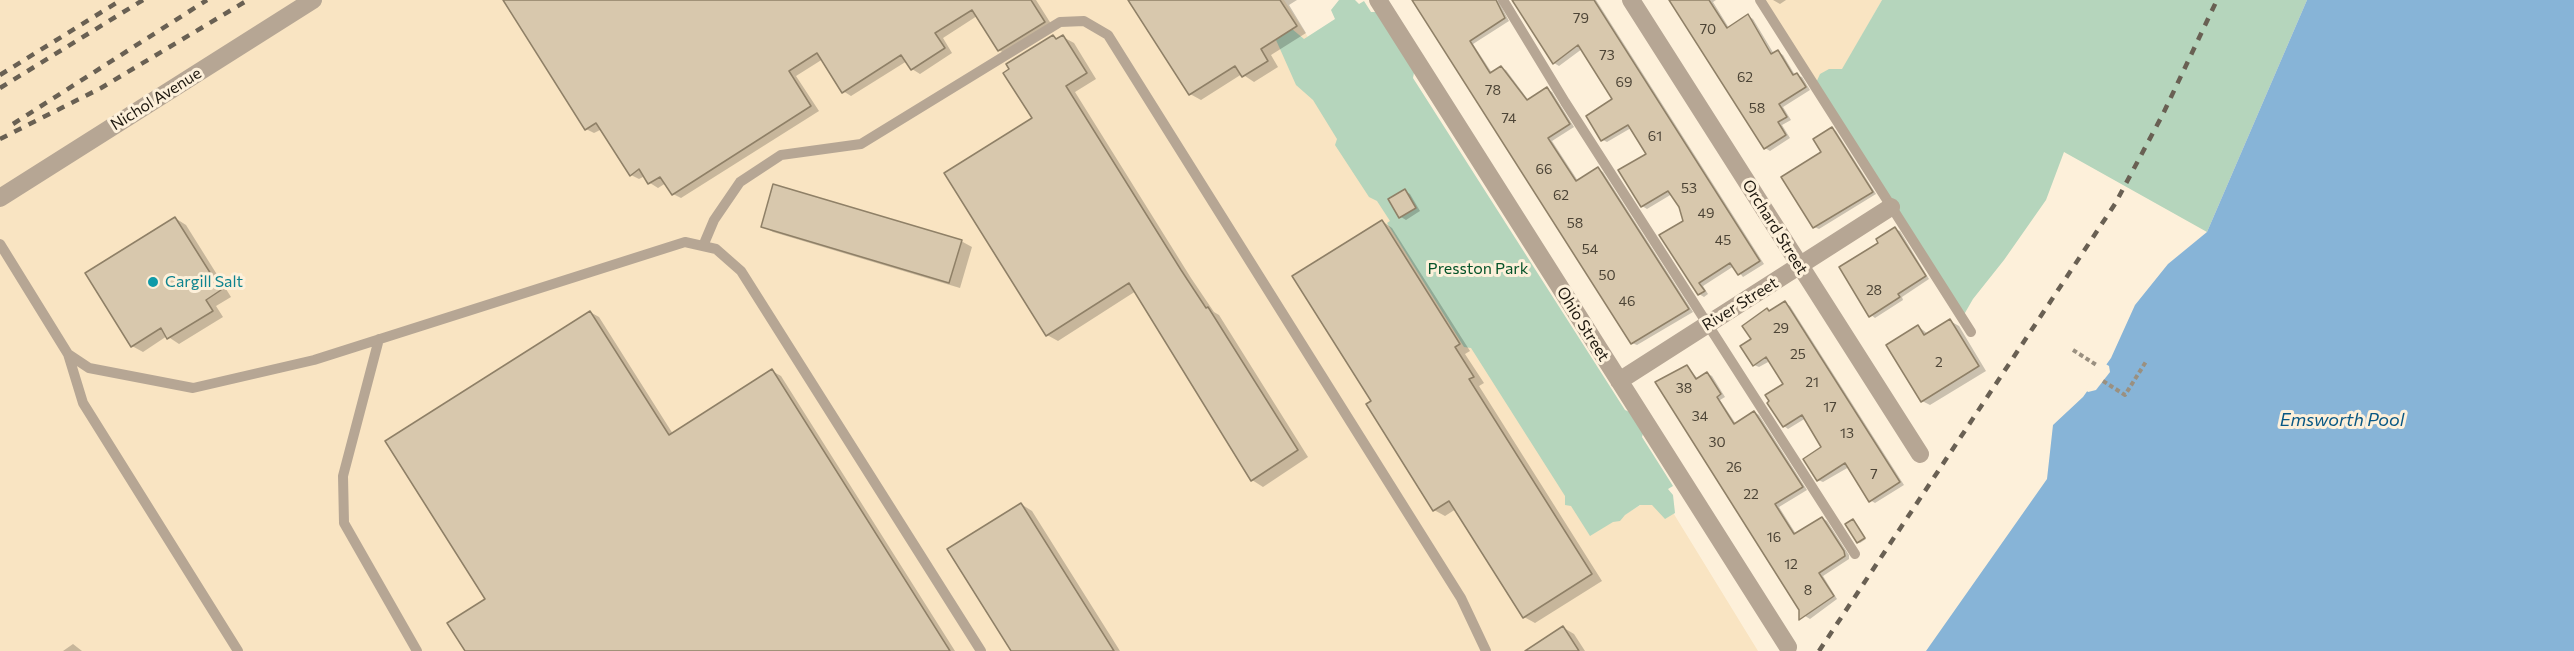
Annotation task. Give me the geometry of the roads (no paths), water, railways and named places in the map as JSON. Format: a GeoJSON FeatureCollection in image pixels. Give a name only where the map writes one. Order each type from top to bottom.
{"type":"FeatureCollection","features":[{"type":"Feature","properties":{"kind":"street","name":"Nichol Avenue"},"geometry":{"type":"LineString","coordinates":[[0,198],[312,0]]}},
{"type":"Feature","properties":{"kind":"street","name":"Ohio Street"},"geometry":{"type":"LineString","coordinates":[[1378,0],[1788,647]]}},
{"type":"Feature","properties":{"kind":"street","name":"Orchard Street"},"geometry":{"type":"LineString","coordinates":[[1631,0],[1920,454]]}},
{"type":"Feature","properties":{"kind":"street","name":"River Street"},"geometry":{"type":"LineString","coordinates":[[1619,381],[1891,207]]}},
{"type":"Feature","properties":{"kind":"lane"},"geometry":{"type":"LineString","coordinates":[[1503,0],[1855,554]]}},
{"type":"Feature","properties":{"kind":"lane"},"geometry":{"type":"LineString","coordinates":[[1760,0],[1971,332]]}},
{"type":"Feature","properties":{"kind":"lane"},"geometry":{"type":"LineString","coordinates":[[703,246],[714,219],[740,182],[781,155],[861,144],[1060,22],[1084,21],[1108,35],[1461,598],[1486,651]]}},
{"type":"Feature","properties":{"kind":"lane"},"geometry":{"type":"LineString","coordinates":[[68,354],[89,368],[193,388],[314,360],[465,310],[619,265],[685,242],[716,249],[741,271],[981,651]]}},
{"type":"Feature","properties":{"kind":"lane"},"geometry":{"type":"LineString","coordinates":[[0,244],[68,354],[83,403],[238,651]]}},
{"type":"Feature","properties":{"kind":"lane"},"geometry":{"type":"LineString","coordinates":[[379,339],[343,476],[344,523],[417,651]]}},
{"type":"Feature","properties":{"kind":"water","name":"Emsworth Pool"},"geometry":{"type":"Polygon","coordinates":[[[2307,0],[2574,0],[2574,651],[1926,651],[2047,479],[2053,425],[2083,397],[2111,358],[2135,305],[2168,264],[2207,232],[2307,0]]]}},
{"type":"Feature","properties":{"kind":"railway"},"geometry":{"type":"LineString","coordinates":[[0,75],[121,0]]}},
{"type":"Feature","properties":{"kind":"railway"},"geometry":{"type":"LineString","coordinates":[[0,88],[143,0]]}},
{"type":"Feature","properties":{"kind":"railway"},"geometry":{"type":"LineString","coordinates":[[13,124],[207,0]]}},
{"type":"Feature","properties":{"kind":"railway"},"geometry":{"type":"LineString","coordinates":[[0,139],[101,88],[248,0]]}},
{"type":"Feature","properties":{"kind":"railway"},"geometry":{"type":"LineString","coordinates":[[1819,651],[2115,204],[2163,114],[2217,0]]}},
{"type":"Feature","properties":{"kind":"place","name":"Cargill Salt"},"geometry":{"type":"Point","coordinates":[153,282]}},
{"type":"Feature","properties":{"kind":"park label","name":"Presston Park"},"geometry":{"type":"Point","coordinates":[1478,269]}}]}
